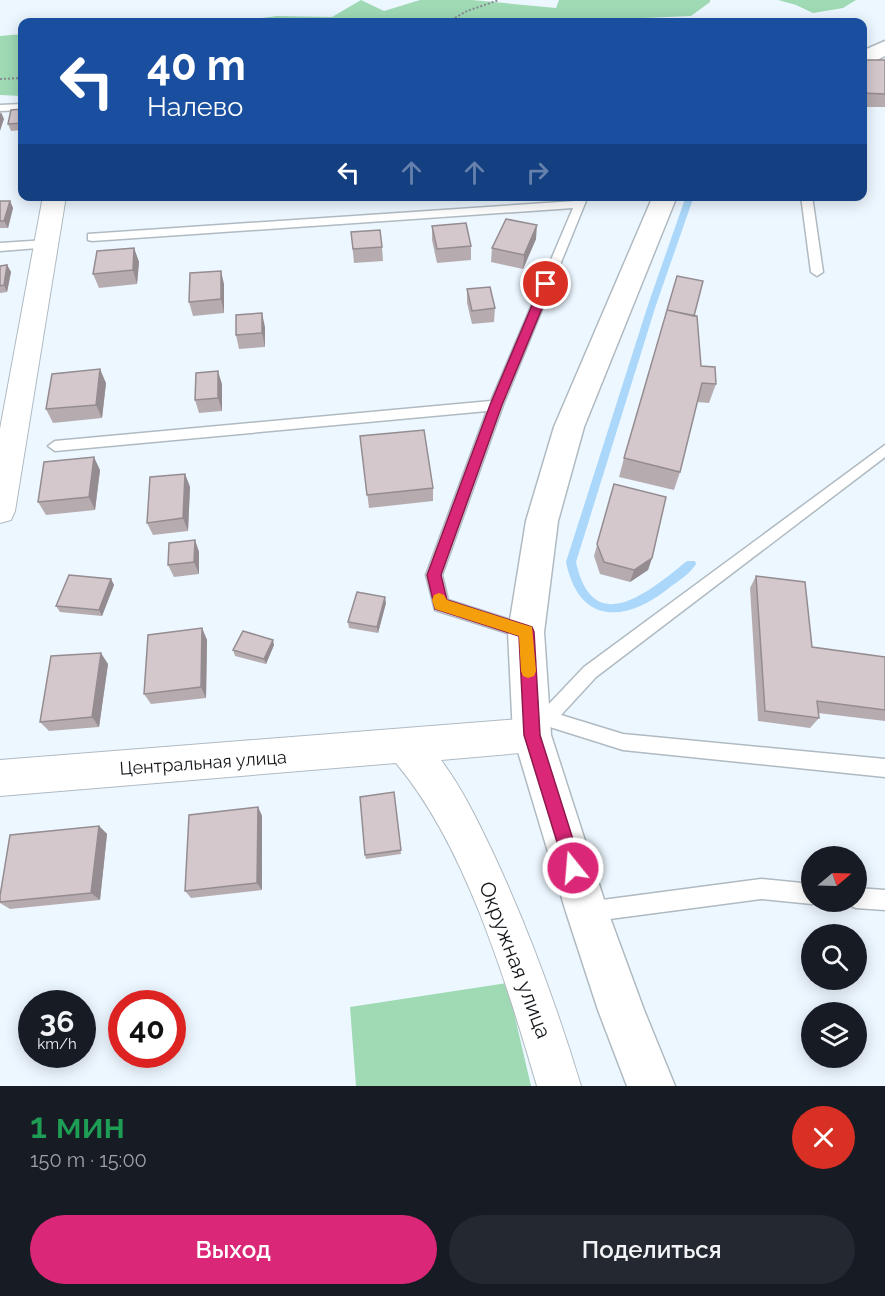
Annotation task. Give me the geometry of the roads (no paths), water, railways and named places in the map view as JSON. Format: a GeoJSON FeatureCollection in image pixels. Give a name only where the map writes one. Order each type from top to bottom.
{"type":"FeatureCollection","features":[{"type":"Feature","properties":{"kind":"street"},"geometry":{"type":"LineString","coordinates":[[0,511],[5,452],[54,201]]}},
{"type":"Feature","properties":{"kind":"street"},"geometry":{"type":"LineString","coordinates":[[651,1086],[587,912],[540,727],[526,632],[543,521],[569,427],[663,201]]}},
{"type":"Feature","properties":{"kind":"street","name":"Центральная улица"},"geometry":{"type":"LineString","coordinates":[[0,778],[406,747],[540,727]]}},
{"type":"Feature","properties":{"kind":"street","name":"Окружная улица"},"geometry":{"type":"LineString","coordinates":[[406,747],[434,781],[501,913],[532,997],[560,1086]]}},
{"type":"Feature","properties":{"kind":"lane"},"geometry":{"type":"LineString","coordinates":[[0,108],[18,107]]}},
{"type":"Feature","properties":{"kind":"lane"},"geometry":{"type":"LineString","coordinates":[[92,237],[568,201]]}},
{"type":"Feature","properties":{"kind":"lane"},"geometry":{"type":"LineString","coordinates":[[526,632],[441,605],[434,575],[496,405],[581,201]]}},
{"type":"Feature","properties":{"kind":"lane"},"geometry":{"type":"LineString","coordinates":[[807,201],[817,272]]}},
{"type":"Feature","properties":{"kind":"lane"},"geometry":{"type":"LineString","coordinates":[[0,247],[47,244]]}},
{"type":"Feature","properties":{"kind":"lane"},"geometry":{"type":"LineString","coordinates":[[55,446],[496,405]]}},
{"type":"Feature","properties":{"kind":"lane"},"geometry":{"type":"LineString","coordinates":[[885,450],[590,672],[566,695],[540,727],[622,742],[885,768]]}},
{"type":"Feature","properties":{"kind":"lane"},"geometry":{"type":"LineString","coordinates":[[587,912],[761,889],[801,893]]}},
{"type":"Feature","properties":{"kind":"lane"},"geometry":{"type":"LineString","coordinates":[[867,899],[885,900]]}},
{"type":"Feature","properties":{"kind":"waterway"},"geometry":{"type":"LineString","coordinates":[[688,201],[652,305],[571,562],[579,588],[586,597],[604,607],[616,608],[642,601],[661,589],[691,564]]}}]}
